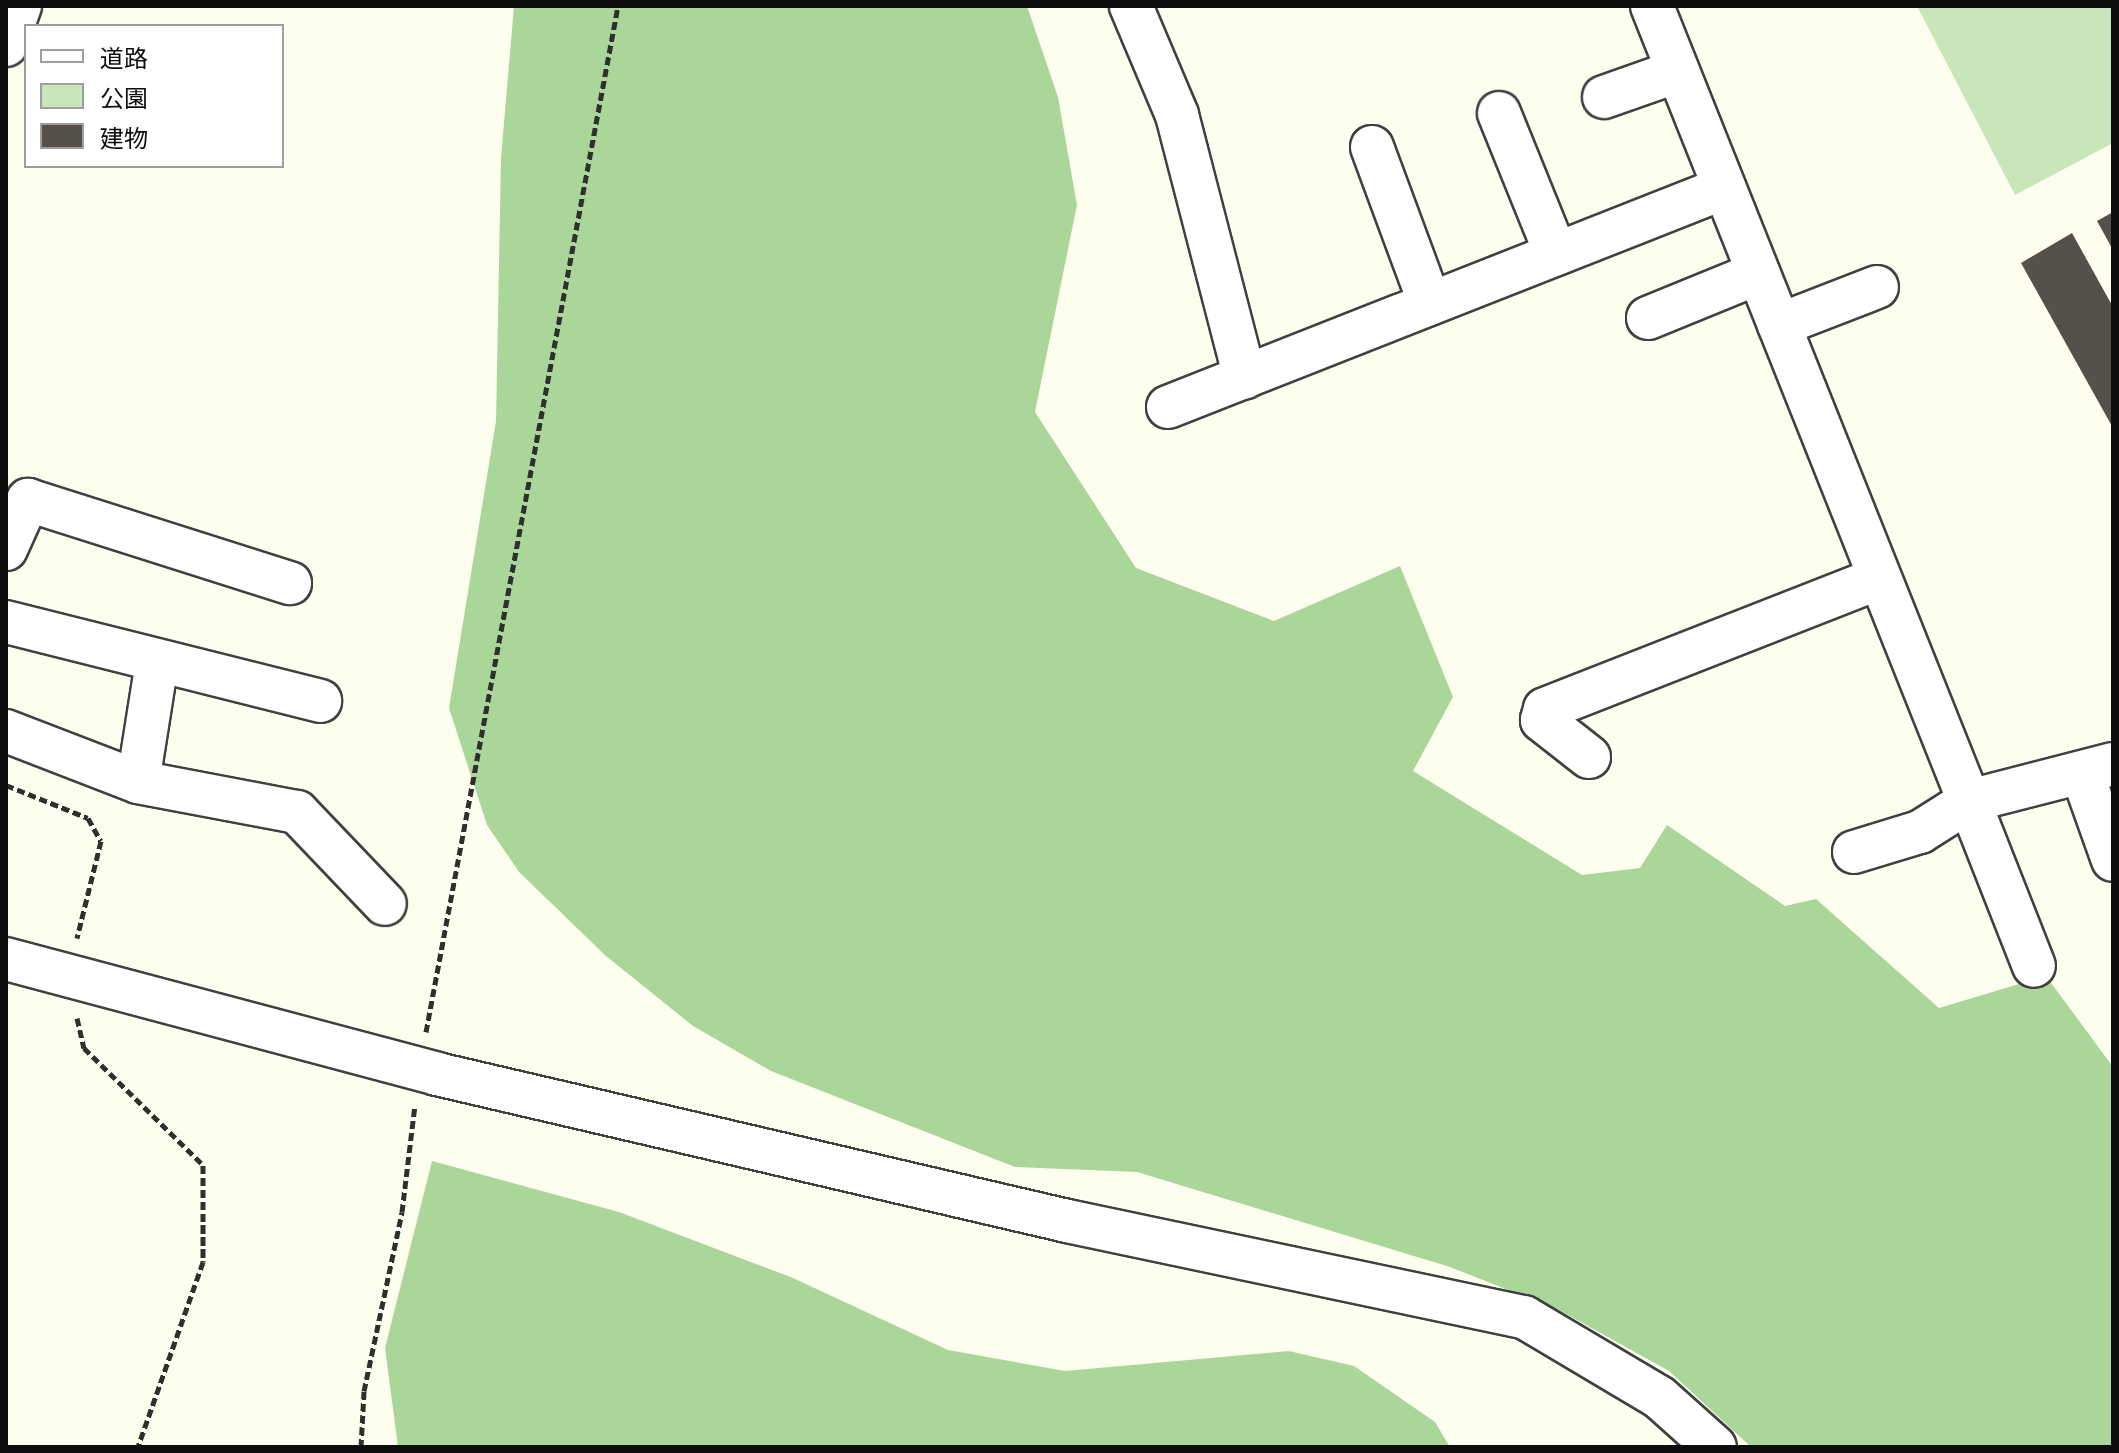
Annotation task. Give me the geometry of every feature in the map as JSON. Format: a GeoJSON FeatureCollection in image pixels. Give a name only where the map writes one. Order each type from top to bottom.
{"type":"FeatureCollection","features":[{"type":"Feature","properties":{"kind":"street"},"geometry":{"type":"LineString","coordinates":[[6,45],[20,6]]}},
{"type":"Feature","properties":{"kind":"street"},"geometry":{"type":"LineString","coordinates":[[1131,6],[1177,115],[1245,377]]}},
{"type":"Feature","properties":{"kind":"street"},"geometry":{"type":"LineString","coordinates":[[1652,6],[2034,966]]}},
{"type":"Feature","properties":{"kind":"street"},"geometry":{"type":"LineString","coordinates":[[1604,97],[1678,71]]}},
{"type":"Feature","properties":{"kind":"street"},"geometry":{"type":"LineString","coordinates":[[1499,113],[1556,254]]}},
{"type":"Feature","properties":{"kind":"street"},"geometry":{"type":"LineString","coordinates":[[1372,147],[1430,304]]}},
{"type":"Feature","properties":{"kind":"street"},"geometry":{"type":"LineString","coordinates":[[1168,407],[1724,188]]}},
{"type":"Feature","properties":{"kind":"street"},"geometry":{"type":"LineString","coordinates":[[1648,318],[1758,273]]}},
{"type":"Feature","properties":{"kind":"street"},"geometry":{"type":"LineString","coordinates":[[1779,325],[1877,287]]}},
{"type":"Feature","properties":{"kind":"street"},"geometry":{"type":"LineString","coordinates":[[6,549],[28,500],[290,583]]}},
{"type":"Feature","properties":{"kind":"street"},"geometry":{"type":"LineString","coordinates":[[1589,757],[1542,720],[1545,709],[1879,578]]}},
{"type":"Feature","properties":{"kind":"street"},"geometry":{"type":"LineString","coordinates":[[6,622],[320,701]]}},
{"type":"Feature","properties":{"kind":"street"},"geometry":{"type":"LineString","coordinates":[[138,782],[157,662]]}},
{"type":"Feature","properties":{"kind":"street"},"geometry":{"type":"LineString","coordinates":[[6,731],[138,782],[297,812],[385,904]]}},
{"type":"Feature","properties":{"kind":"street"},"geometry":{"type":"LineString","coordinates":[[1854,852],[1920,832],[1969,801],[2097,768],[2113,860]]}},
{"type":"Feature","properties":{"kind":"street"},"geometry":{"type":"LineString","coordinates":[[6,959],[67,971],[419,1069],[1067,1221],[1524,1317],[1659,1397],[1715,1447]]}},
{"type":"Feature","properties":{"kind":"path"},"geometry":{"type":"LineString","coordinates":[[361,1447],[364,1391],[402,1212],[419,1069],[618,6]]}},
{"type":"Feature","properties":{"kind":"path"},"geometry":{"type":"LineString","coordinates":[[6,785],[88,818],[101,841],[67,971],[84,1048],[203,1165],[203,1262],[138,1447]]}},
{"type":"Feature","properties":{"kind":"green space"},"geometry":{"type":"Polygon","coordinates":[[[514,6],[1027,6],[1058,97],[1077,205],[1035,412],[1136,568],[1274,621],[1400,566],[1453,697],[1413,771],[1582,875],[1640,868],[1667,825],[1785,906],[1816,899],[1939,1008],[2046,976],[2113,1067],[2113,1447],[1751,1447],[1669,1371],[1559,1310],[1450,1267],[1137,1172],[1015,1167],[771,1071],[693,1026],[606,956],[519,872],[487,825],[449,708],[496,421],[501,158],[514,6]]]}},
{"type":"Feature","properties":{"kind":"green space"},"geometry":{"type":"Polygon","coordinates":[[[1917,6],[2113,6],[2113,143],[2015,195],[1917,6]]]}},
{"type":"Feature","properties":{"kind":"green space"},"geometry":{"type":"Polygon","coordinates":[[[432,1161],[619,1212],[793,1278],[948,1350],[1065,1371],[1289,1351],[1354,1366],[1435,1422],[1450,1447],[398,1447],[385,1348],[432,1161]]]}},
{"type":"Feature","properties":{"kind":"building"},"geometry":{"type":"Polygon","coordinates":[[[2113,212],[2113,250],[2097,221],[2113,212]]]}},
{"type":"Feature","properties":{"kind":"building"},"geometry":{"type":"Polygon","coordinates":[[[2072,233],[2113,307],[2113,428],[2021,263],[2072,233]]]}}]}
